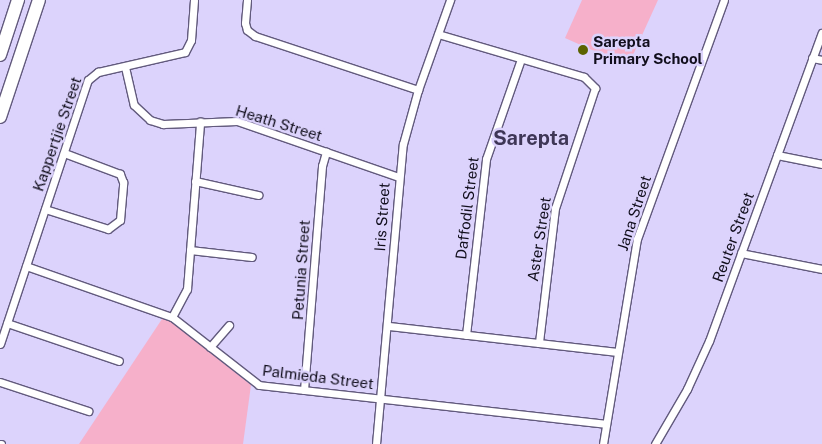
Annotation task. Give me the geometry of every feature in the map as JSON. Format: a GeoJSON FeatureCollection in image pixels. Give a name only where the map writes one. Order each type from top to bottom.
{"type":"FeatureCollection","features":[{"type":"Feature","properties":{"kind":"highway"},"geometry":{"type":"LineString","coordinates":[[0,55],[18,0]]}},
{"type":"Feature","properties":{"kind":"highway"},"geometry":{"type":"LineString","coordinates":[[0,117],[39,0]]}},
{"type":"Feature","properties":{"kind":"street","name":"Kappertjie Street"},"geometry":{"type":"LineString","coordinates":[[0,344],[88,80],[98,72],[185,52],[191,40],[194,0]]}},
{"type":"Feature","properties":{"kind":"street"},"geometry":{"type":"LineString","coordinates":[[247,0],[245,23],[247,30],[255,36],[418,90]]}},
{"type":"Feature","properties":{"kind":"street","name":"Iris Street"},"geometry":{"type":"LineString","coordinates":[[376,444],[389,326],[398,177],[405,132],[450,0]]}},
{"type":"Feature","properties":{"kind":"street","name":"Jana Street"},"geometry":{"type":"LineString","coordinates":[[603,444],[637,239],[724,0]]}},
{"type":"Feature","properties":{"kind":"street","name":"Reuter Street"},"geometry":{"type":"LineString","coordinates":[[655,444],[702,357],[822,33]]}},
{"type":"Feature","properties":{"kind":"street"},"geometry":{"type":"LineString","coordinates":[[438,34],[521,59]]}},
{"type":"Feature","properties":{"kind":"street"},"geometry":{"type":"LineString","coordinates":[[812,58],[822,60]]}},
{"type":"Feature","properties":{"kind":"street","name":"Aster Street"},"geometry":{"type":"LineString","coordinates":[[521,59],[584,77],[594,84],[595,94],[555,208],[539,343]]}},
{"type":"Feature","properties":{"kind":"street","name":"Daffodil Street"},"geometry":{"type":"LineString","coordinates":[[466,335],[486,159],[521,59]]}},
{"type":"Feature","properties":{"kind":"street","name":"Heath Street"},"geometry":{"type":"LineString","coordinates":[[125,67],[134,105],[141,114],[163,124],[237,121],[398,177]]}},
{"type":"Feature","properties":{"kind":"street"},"geometry":{"type":"LineString","coordinates":[[172,316],[186,293],[200,122]]}},
{"type":"Feature","properties":{"kind":"street","name":"Petunia Street"},"geometry":{"type":"LineString","coordinates":[[304,390],[322,166],[326,152]]}},
{"type":"Feature","properties":{"kind":"street"},"geometry":{"type":"LineString","coordinates":[[45,209],[104,228],[115,227],[120,220],[123,182],[120,174],[64,153]]}},
{"type":"Feature","properties":{"kind":"street"},"geometry":{"type":"LineString","coordinates":[[777,155],[822,164]]}},
{"type":"Feature","properties":{"kind":"street"},"geometry":{"type":"LineString","coordinates":[[195,181],[258,195]]}},
{"type":"Feature","properties":{"kind":"street"},"geometry":{"type":"LineString","coordinates":[[190,250],[252,257]]}},
{"type":"Feature","properties":{"kind":"street"},"geometry":{"type":"LineString","coordinates":[[741,253],[822,269]]}},
{"type":"Feature","properties":{"kind":"street","name":"Palmieda Street"},"geometry":{"type":"LineString","coordinates":[[26,266],[172,316],[253,382],[304,390],[606,424]]}},
{"type":"Feature","properties":{"kind":"street"},"geometry":{"type":"LineString","coordinates":[[7,323],[119,361]]}},
{"type":"Feature","properties":{"kind":"street"},"geometry":{"type":"LineString","coordinates":[[210,347],[229,325]]}},
{"type":"Feature","properties":{"kind":"street"},"geometry":{"type":"LineString","coordinates":[[389,326],[618,352]]}},
{"type":"Feature","properties":{"kind":"street"},"geometry":{"type":"LineString","coordinates":[[0,382],[88,411]]}},
{"type":"Feature","properties":{"kind":"shaded area"},"geometry":{"type":"Polygon","coordinates":[[[582,0],[658,0],[628,66],[565,38],[582,0]]]}},
{"type":"Feature","properties":{"kind":"shaded area"},"geometry":{"type":"Polygon","coordinates":[[[164,316],[251,385],[243,444],[79,444],[164,316]]]}},
{"type":"Feature","properties":{"kind":"place","name":"Sarepta Primary School"},"geometry":{"type":"Point","coordinates":[583,50]}},
{"type":"Feature","properties":{"kind":"district","name":"Sarepta"},"geometry":{"type":"Point","coordinates":[531,138]}}]}
